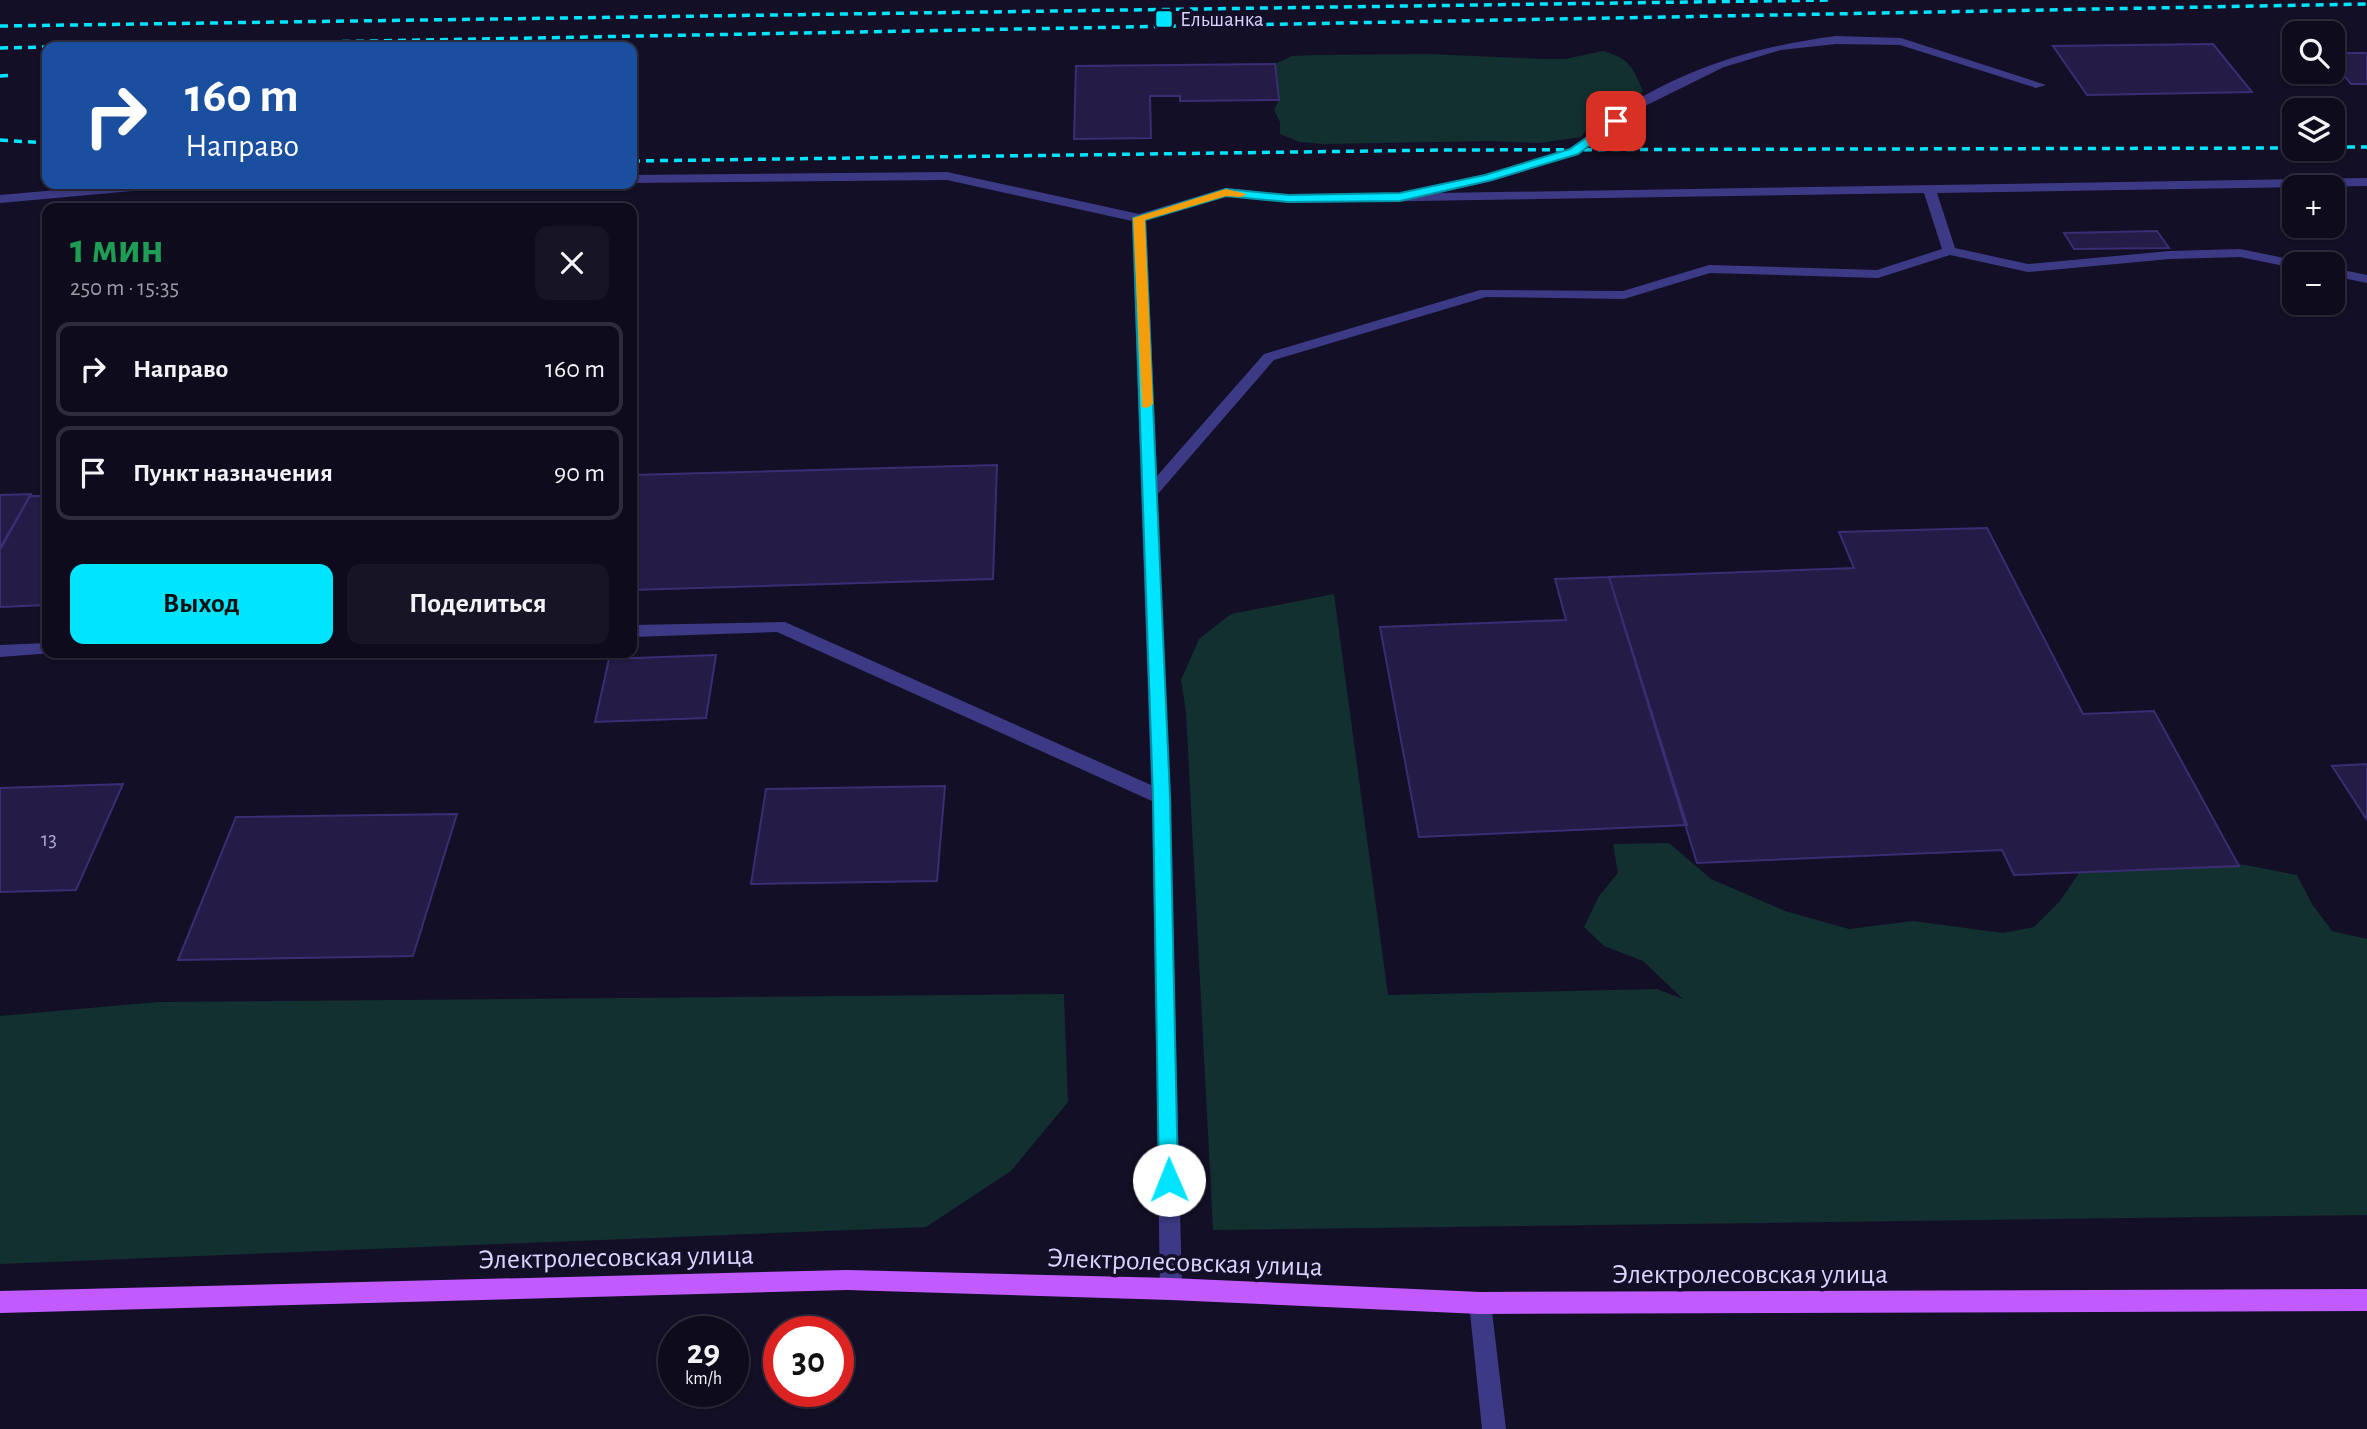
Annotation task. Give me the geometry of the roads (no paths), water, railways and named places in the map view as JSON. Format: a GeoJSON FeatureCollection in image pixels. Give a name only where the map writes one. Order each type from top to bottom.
{"type":"FeatureCollection","features":[{"type":"Feature","properties":{"kind":"main road","name":"Электролесовская улица"},"geometry":{"type":"LineString","coordinates":[[0,1302],[847,1280],[1171,1289],[1480,1303],[2367,1300]]}},
{"type":"Feature","properties":{"kind":"street"},"geometry":{"type":"LineString","coordinates":[[1400,197],[1488,178],[1574,151],[1637,105],[1720,64],[1780,47],[1836,40],[1902,42],[2039,85]]}},
{"type":"Feature","properties":{"kind":"street"},"geometry":{"type":"LineString","coordinates":[[637,179],[947,176],[1139,218],[1226,192],[1289,199],[2367,183]]}},
{"type":"Feature","properties":{"kind":"street"},"geometry":{"type":"LineString","coordinates":[[0,199],[111,189]]}},
{"type":"Feature","properties":{"kind":"street"},"geometry":{"type":"LineString","coordinates":[[1928,189],[1949,251]]}},
{"type":"Feature","properties":{"kind":"street"},"geometry":{"type":"LineString","coordinates":[[1139,218],[1161,797],[1171,1289]]}},
{"type":"Feature","properties":{"kind":"street"},"geometry":{"type":"LineString","coordinates":[[1150,494],[1269,357],[1485,293],[1624,295],[1709,269],[1878,274],[1949,251],[2028,268],[2170,256],[2240,254],[2282,262]]}},
{"type":"Feature","properties":{"kind":"street"},"geometry":{"type":"LineString","coordinates":[[2345,274],[2367,279]]}},
{"type":"Feature","properties":{"kind":"street"},"geometry":{"type":"LineString","coordinates":[[637,631],[779,626],[1161,797]]}},
{"type":"Feature","properties":{"kind":"street"},"geometry":{"type":"LineString","coordinates":[[0,651],[42,649]]}},
{"type":"Feature","properties":{"kind":"street"},"geometry":{"type":"LineString","coordinates":[[1480,1303],[1493,1429]]}},
{"type":"Feature","properties":{"kind":"railway"},"geometry":{"type":"LineString","coordinates":[[0,26],[1830,0]]}},
{"type":"Feature","properties":{"kind":"railway"},"geometry":{"type":"LineString","coordinates":[[318,42],[2367,4]]}},
{"type":"Feature","properties":{"kind":"railway"},"geometry":{"type":"LineString","coordinates":[[0,48],[42,47]]}},
{"type":"Feature","properties":{"kind":"railway"},"geometry":{"type":"LineString","coordinates":[[0,76],[14,75]]}},
{"type":"Feature","properties":{"kind":"railway"},"geometry":{"type":"LineString","coordinates":[[0,140],[42,143]]}},
{"type":"Feature","properties":{"kind":"railway"},"geometry":{"type":"LineString","coordinates":[[2345,147],[2367,147]]}},
{"type":"Feature","properties":{"kind":"railway"},"geometry":{"type":"LineString","coordinates":[[637,161],[1443,150],[2282,148]]}},
{"type":"Feature","properties":{"kind":"place","name":"Ельшанка"},"geometry":{"type":"Point","coordinates":[1164,19]}}]}
